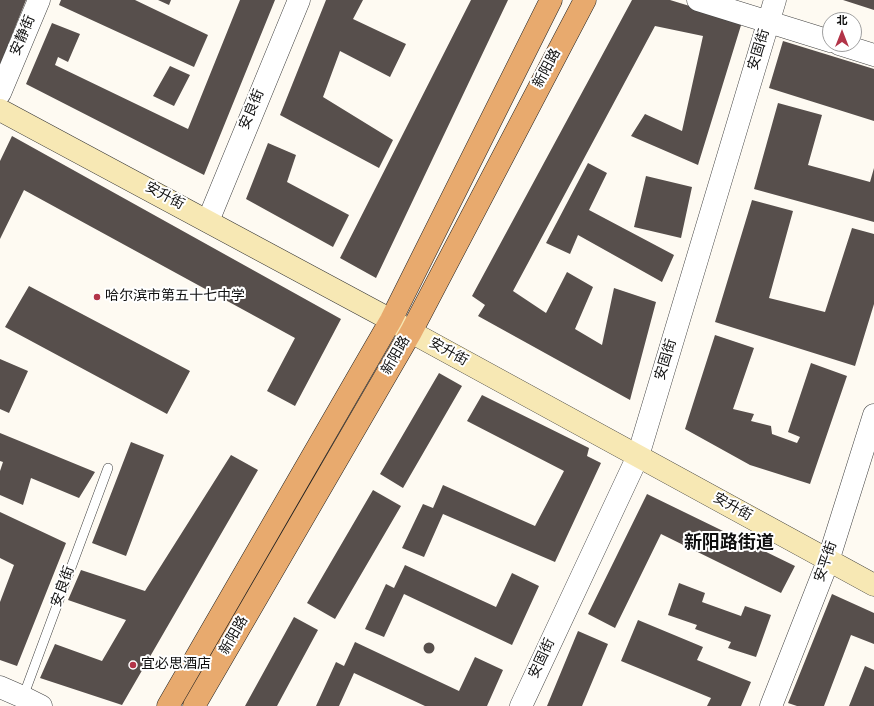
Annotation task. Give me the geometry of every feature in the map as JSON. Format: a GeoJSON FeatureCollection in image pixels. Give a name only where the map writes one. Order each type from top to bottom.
{"type":"FeatureCollection","features":[{"type":"Feature","properties":{"kind":"highway","name":"新阳路"},"geometry":{"type":"LineString","coordinates":[[160,706],[173,698],[391,320],[551,0]]}},
{"type":"Feature","properties":{"kind":"highway","name":"新阳路"},"geometry":{"type":"LineString","coordinates":[[195,705],[411,332],[585,0]]}},
{"type":"Feature","properties":{"kind":"main road","name":"安升街"},"geometry":{"type":"LineString","coordinates":[[0,110],[391,320],[874,585]]}},
{"type":"Feature","properties":{"kind":"street","name":"安静街"},"geometry":{"type":"LineString","coordinates":[[0,93],[39,0]]}},
{"type":"Feature","properties":{"kind":"street","name":"安良街"},"geometry":{"type":"LineString","coordinates":[[208,221],[299,0]]}},
{"type":"Feature","properties":{"kind":"street"},"geometry":{"type":"LineString","coordinates":[[698,0],[822,39]]}},
{"type":"Feature","properties":{"kind":"street","name":"安固街"},"geometry":{"type":"LineString","coordinates":[[521,706],[638,456],[775,0]]}},
{"type":"Feature","properties":{"kind":"street"},"geometry":{"type":"LineString","coordinates":[[862,51],[874,55]]}},
{"type":"Feature","properties":{"kind":"street","name":"安平街"},"geometry":{"type":"LineString","coordinates":[[772,706],[828,561],[874,415]]}},
{"type":"Feature","properties":{"kind":"street"},"geometry":{"type":"LineString","coordinates":[[0,687],[28,703]]}},
{"type":"Feature","properties":{"kind":"lane","name":"安良街"},"geometry":{"type":"LineString","coordinates":[[28,703],[108,468]]}},
{"type":"Feature","properties":{"kind":"building"},"geometry":{"type":"Polygon","coordinates":[[[0,0],[26,0],[0,65],[0,0]]]}},
{"type":"Feature","properties":{"kind":"building"},"geometry":{"type":"Polygon","coordinates":[[[61,0],[135,0],[208,35],[194,67],[59,5],[61,0]]]}},
{"type":"Feature","properties":{"kind":"building"},"geometry":{"type":"Polygon","coordinates":[[[158,0],[171,0],[169,5],[158,0]]]}},
{"type":"Feature","properties":{"kind":"building"},"geometry":{"type":"Polygon","coordinates":[[[240,0],[275,0],[204,175],[26,84],[52,23],[80,34],[68,62],[58,57],[55,65],[188,129],[240,0]]]}},
{"type":"Feature","properties":{"kind":"building"},"geometry":{"type":"Polygon","coordinates":[[[326,0],[363,0],[353,19],[406,44],[390,77],[340,51],[323,97],[393,140],[379,168],[280,115],[326,0]]]}},
{"type":"Feature","properties":{"kind":"building"},"geometry":{"type":"Polygon","coordinates":[[[471,0],[508,0],[376,278],[340,258],[471,0]]]}},
{"type":"Feature","properties":{"kind":"building"},"geometry":{"type":"Polygon","coordinates":[[[632,0],[670,0],[742,22],[698,165],[631,136],[645,114],[682,131],[703,36],[655,26],[513,291],[546,313],[567,272],[593,287],[575,329],[602,345],[614,288],[656,302],[630,400],[478,316],[485,305],[472,296],[632,0]]]}},
{"type":"Feature","properties":{"kind":"building"},"geometry":{"type":"Polygon","coordinates":[[[843,0],[874,0],[874,10],[843,0]]]}},
{"type":"Feature","properties":{"kind":"building"},"geometry":{"type":"Polygon","coordinates":[[[783,41],[874,69],[874,121],[769,88],[783,41]]]}},
{"type":"Feature","properties":{"kind":"building"},"geometry":{"type":"Polygon","coordinates":[[[170,66],[190,75],[174,106],[153,96],[170,66]]]}},
{"type":"Feature","properties":{"kind":"building"},"geometry":{"type":"Polygon","coordinates":[[[778,103],[822,115],[808,165],[870,182],[874,168],[874,222],[754,189],[778,103]]]}},
{"type":"Feature","properties":{"kind":"building"},"geometry":{"type":"Polygon","coordinates":[[[12,136],[341,319],[295,406],[267,391],[295,338],[24,190],[0,239],[0,161],[12,136]]]}},
{"type":"Feature","properties":{"kind":"building"},"geometry":{"type":"Polygon","coordinates":[[[268,143],[296,155],[287,182],[349,215],[333,247],[246,199],[268,143]]]}},
{"type":"Feature","properties":{"kind":"building"},"geometry":{"type":"Polygon","coordinates":[[[588,163],[607,173],[589,210],[674,255],[662,282],[578,235],[570,254],[546,243],[588,163]]]}},
{"type":"Feature","properties":{"kind":"building"},"geometry":{"type":"Polygon","coordinates":[[[646,176],[692,187],[681,238],[634,227],[646,176]]]}},
{"type":"Feature","properties":{"kind":"building"},"geometry":{"type":"Polygon","coordinates":[[[752,200],[793,211],[769,298],[825,312],[852,228],[874,234],[874,304],[855,366],[715,322],[752,200]]]}},
{"type":"Feature","properties":{"kind":"building"},"geometry":{"type":"Polygon","coordinates":[[[29,286],[190,371],[167,414],[5,327],[29,286]]]}},
{"type":"Feature","properties":{"kind":"building"},"geometry":{"type":"Polygon","coordinates":[[[715,335],[754,348],[733,409],[754,414],[751,421],[771,426],[772,434],[797,443],[800,437],[788,432],[811,363],[847,376],[810,484],[750,465],[685,429],[715,335]]]}},
{"type":"Feature","properties":{"kind":"building"},"geometry":{"type":"Polygon","coordinates":[[[0,359],[28,371],[9,413],[0,409],[0,359]]]}},
{"type":"Feature","properties":{"kind":"building"},"geometry":{"type":"Polygon","coordinates":[[[439,373],[462,386],[403,488],[380,474],[439,373]]]}},
{"type":"Feature","properties":{"kind":"building"},"geometry":{"type":"Polygon","coordinates":[[[482,395],[589,448],[587,456],[601,463],[555,562],[443,514],[424,557],[402,548],[423,504],[433,508],[443,485],[535,526],[564,471],[467,421],[482,395]]]}},
{"type":"Feature","properties":{"kind":"building"},"geometry":{"type":"Polygon","coordinates":[[[0,433],[95,472],[79,498],[31,478],[23,505],[0,495],[0,471],[3,462],[0,461],[0,433]]]}},
{"type":"Feature","properties":{"kind":"building"},"geometry":{"type":"Polygon","coordinates":[[[131,442],[164,455],[126,556],[92,543],[131,442]]]}},
{"type":"Feature","properties":{"kind":"building"},"geometry":{"type":"Polygon","coordinates":[[[231,455],[258,470],[122,705],[40,678],[55,644],[102,661],[126,620],[68,600],[81,570],[145,591],[231,455]]]}},
{"type":"Feature","properties":{"kind":"building"},"geometry":{"type":"Polygon","coordinates":[[[373,490],[401,506],[335,619],[307,603],[373,490]]]}},
{"type":"Feature","properties":{"kind":"building"},"geometry":{"type":"Polygon","coordinates":[[[647,494],[795,566],[781,593],[661,534],[615,628],[588,614],[647,494]]]}},
{"type":"Feature","properties":{"kind":"building"},"geometry":{"type":"Polygon","coordinates":[[[0,512],[66,543],[17,666],[0,660],[0,602],[14,565],[0,558],[0,512]]]}},
{"type":"Feature","properties":{"kind":"building"},"geometry":{"type":"Polygon","coordinates":[[[405,565],[496,607],[512,573],[539,586],[512,645],[404,594],[384,637],[365,629],[386,584],[394,588],[405,565]]]}},
{"type":"Feature","properties":{"kind":"building"},"geometry":{"type":"Polygon","coordinates":[[[679,583],[705,593],[702,602],[741,616],[745,606],[771,615],[756,657],[728,648],[731,642],[695,629],[697,625],[668,615],[679,583]]]}},
{"type":"Feature","properties":{"kind":"building"},"geometry":{"type":"Polygon","coordinates":[[[832,594],[874,613],[874,644],[851,635],[824,706],[797,706],[788,703],[832,594]]]}},
{"type":"Feature","properties":{"kind":"building"},"geometry":{"type":"Polygon","coordinates":[[[294,617],[318,630],[277,706],[245,706],[294,617]]]}},
{"type":"Feature","properties":{"kind":"building"},"geometry":{"type":"Polygon","coordinates":[[[638,620],[703,647],[697,660],[751,682],[741,706],[707,706],[711,698],[621,661],[638,620]]]}},
{"type":"Feature","properties":{"kind":"building"},"geometry":{"type":"Polygon","coordinates":[[[578,631],[608,644],[582,706],[547,706],[578,631]]]}},
{"type":"Feature","properties":{"kind":"building"},"geometry":{"type":"Polygon","coordinates":[[[355,642],[459,691],[475,657],[503,670],[487,706],[425,706],[354,673],[339,706],[316,706],[336,662],[344,666],[355,642]]]}},
{"type":"Feature","properties":{"kind":"building"},"geometry":{"type":"Polygon","coordinates":[[[427,643],[431,643],[433,644],[433,652],[427,653],[424,650],[424,646],[427,643]]]}},
{"type":"Feature","properties":{"kind":"building"},"geometry":{"type":"Polygon","coordinates":[[[865,666],[874,670],[874,706],[849,706],[865,666]]]}},
{"type":"Feature","properties":{"kind":"place","name":"哈尔滨市第五十七中学"},"geometry":{"type":"Point","coordinates":[97,297]}},
{"type":"Feature","properties":{"kind":"place","name":"宜必思酒店"},"geometry":{"type":"Point","coordinates":[133,665]}},
{"type":"Feature","properties":{"kind":"district","name":"新阳路街道"},"geometry":{"type":"Point","coordinates":[729,544]}}]}
